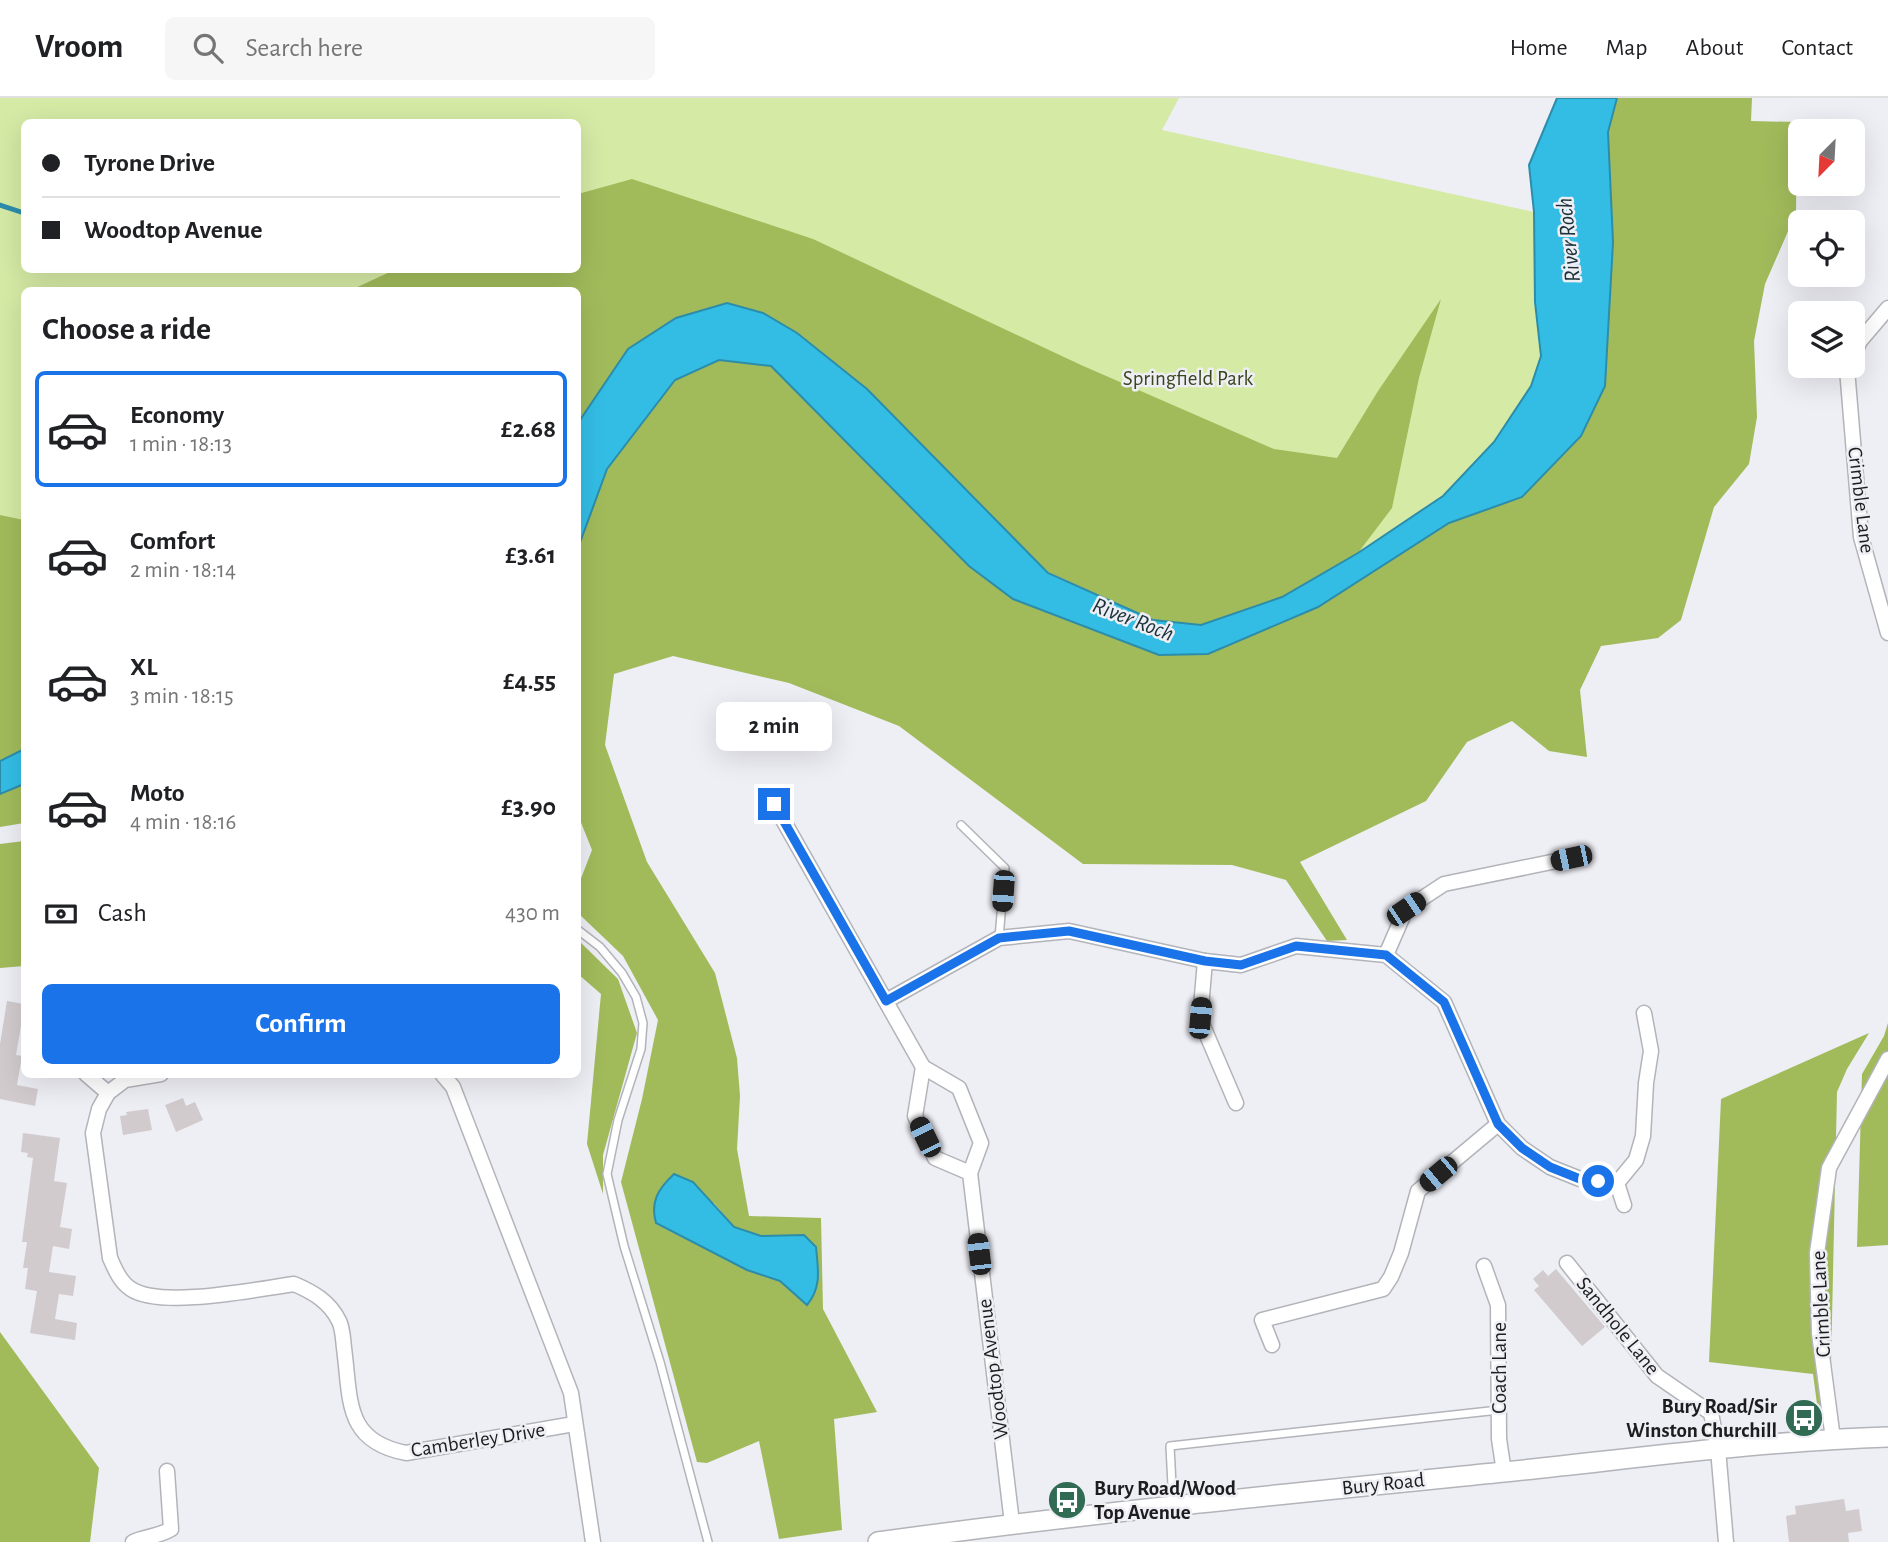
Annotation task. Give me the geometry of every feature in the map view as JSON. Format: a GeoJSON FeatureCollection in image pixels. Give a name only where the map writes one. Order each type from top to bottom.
{"type":"FeatureCollection","features":[{"type":"Feature","properties":{"kind":"main road","name":"Bury Road"},"geometry":{"type":"LineString","coordinates":[[878,1542],[1012,1523],[1173,1505],[1718,1449],[1888,1437]]}},
{"type":"Feature","properties":{"kind":"street"},"geometry":{"type":"LineString","coordinates":[[1865,335],[1888,307]]}},
{"type":"Feature","properties":{"kind":"street","name":"Crimble Lane"},"geometry":{"type":"LineString","coordinates":[[1848,378],[1861,537],[1888,633]]}},
{"type":"Feature","properties":{"kind":"street"},"geometry":{"type":"LineString","coordinates":[[774,804],[923,1067],[915,1116],[935,1158],[970,1173]]}},
{"type":"Feature","properties":{"kind":"street"},"geometry":{"type":"LineString","coordinates":[[1386,955],[1406,909],[1444,884],[1571,858]]}},
{"type":"Feature","properties":{"kind":"street"},"geometry":{"type":"LineString","coordinates":[[886,1001],[999,938],[1069,931],[1205,961],[1241,965],[1296,946],[1386,955],[1444,1002],[1498,1124],[1522,1148],[1550,1167],[1580,1179],[1617,1183]]}},
{"type":"Feature","properties":{"kind":"street"},"geometry":{"type":"LineString","coordinates":[[1205,961],[1200,1018],[1236,1103]]}},
{"type":"Feature","properties":{"kind":"street"},"geometry":{"type":"LineString","coordinates":[[1617,1183],[1636,1160],[1643,1136],[1651,1051],[1644,1013]]}},
{"type":"Feature","properties":{"kind":"street","name":"Crimble Lane"},"geometry":{"type":"LineString","coordinates":[[1833,1439],[1819,1333],[1816,1253],[1829,1168],[1888,1059]]}},
{"type":"Feature","properties":{"kind":"street","name":"Woodtop Avenue"},"geometry":{"type":"LineString","coordinates":[[923,1067],[959,1088],[981,1143],[970,1173],[1012,1523]]}},
{"type":"Feature","properties":{"kind":"street"},"geometry":{"type":"LineString","coordinates":[[91,1078],[108,1093],[125,1080],[137,1078]]}},
{"type":"Feature","properties":{"kind":"street","name":"Camberley Drive"},"geometry":{"type":"LineString","coordinates":[[445,1078],[453,1087],[571,1393],[593,1542]]}},
{"type":"Feature","properties":{"kind":"street","name":"Camberley Drive"},"geometry":{"type":"LineString","coordinates":[[108,1093],[99,1109],[93,1133],[110,1258],[119,1276],[131,1289],[147,1296],[169,1299],[294,1284],[312,1291],[327,1304],[340,1323],[353,1413],[360,1428],[371,1440],[388,1450],[406,1453],[574,1424]]}},
{"type":"Feature","properties":{"kind":"street"},"geometry":{"type":"LineString","coordinates":[[1272,1345],[1262,1320],[1383,1289],[1401,1253],[1418,1191],[1498,1124]]}},
{"type":"Feature","properties":{"kind":"street"},"geometry":{"type":"LineString","coordinates":[[1617,1183],[1624,1205]]}},
{"type":"Feature","properties":{"kind":"street","name":"Sandhole Lane"},"geometry":{"type":"LineString","coordinates":[[1567,1263],[1657,1376],[1711,1413],[1718,1449],[1726,1542]]}},
{"type":"Feature","properties":{"kind":"street","name":"Coach Lane"},"geometry":{"type":"LineString","coordinates":[[1484,1266],[1498,1305],[1499,1439],[1504,1472]]}},
{"type":"Feature","properties":{"kind":"street"},"geometry":{"type":"LineString","coordinates":[[133,1542],[171,1530],[167,1471]]}},
{"type":"Feature","properties":{"kind":"lane"},"geometry":{"type":"LineString","coordinates":[[961,825],[1004,868],[999,938]]}},
{"type":"Feature","properties":{"kind":"lane"},"geometry":{"type":"LineString","coordinates":[[581,932],[600,947],[622,973],[636,998],[643,1023],[641,1049],[618,1120],[607,1174],[624,1246],[660,1362],[708,1542]]}},
{"type":"Feature","properties":{"kind":"lane"},"geometry":{"type":"LineString","coordinates":[[1173,1505],[1170,1446],[1499,1410]]}},
{"type":"Feature","properties":{"kind":"green space","name":"Springfield Park"},"geometry":{"type":"Polygon","coordinates":[[[0,98],[1179,98],[1162,130],[1534,212],[1535,302],[1541,356],[1531,386],[1494,442],[1443,496],[1358,553],[1282,597],[797,333],[628,349],[581,419],[581,287],[21,287],[21,750],[0,761],[0,98]]]}},
{"type":"Feature","properties":{"kind":"green space"},"geometry":{"type":"Polygon","coordinates":[[[1617,98],[1752,98],[1751,121],[1788,122],[1788,196],[1796,196],[1796,210],[1788,210],[1788,231],[1765,284],[1754,341],[1757,417],[1749,464],[1714,507],[1681,620],[1658,638],[1601,646],[1580,690],[1587,757],[1549,751],[1512,721],[1467,742],[1426,801],[1300,862],[1347,940],[1327,941],[1286,880],[1232,865],[1083,864],[899,726],[789,683],[673,656],[614,674],[605,745],[647,862],[715,973],[737,1058],[740,1096],[737,1149],[749,1216],[821,1218],[823,1309],[877,1412],[834,1419],[842,1530],[779,1539],[759,1441],[707,1463],[697,1462],[621,1182],[658,1020],[623,956],[581,916],[581,878],[592,850],[581,822],[581,540],[607,469],[675,380],[718,360],[771,366],[969,566],[1013,599],[1159,655],[1318,607],[1449,523],[1522,497],[1613,242],[1608,132],[1617,98]],[[714,1203],[656,1224],[747,1270],[780,1281],[807,1305],[813,1296],[817,1279],[804,1235],[761,1236],[734,1227],[714,1203]]]}},
{"type":"Feature","properties":{"kind":"green space"},"geometry":{"type":"Polygon","coordinates":[[[632,179],[813,239],[1081,365],[1274,449],[1337,458],[1378,391],[1441,299],[1419,378],[1392,508],[1358,553],[1282,597],[1201,625],[1153,620],[1048,572],[867,389],[797,333],[628,349],[581,419],[581,287],[357,287],[388,273],[581,273],[581,193],[632,179]]]}},
{"type":"Feature","properties":{"kind":"green space"},"geometry":{"type":"Polygon","coordinates":[[[0,515],[21,519],[21,750],[0,761],[0,515]]]}},
{"type":"Feature","properties":{"kind":"green space"},"geometry":{"type":"Polygon","coordinates":[[[21,785],[21,824],[0,827],[0,794],[21,785]]]}},
{"type":"Feature","properties":{"kind":"green space"},"geometry":{"type":"Polygon","coordinates":[[[21,841],[21,966],[0,968],[0,844],[21,841]]]}},
{"type":"Feature","properties":{"kind":"green space"},"geometry":{"type":"Polygon","coordinates":[[[581,943],[618,979],[637,1033],[603,1155],[603,1194],[587,1144],[601,994],[581,977],[581,943]]]}},
{"type":"Feature","properties":{"kind":"green space"},"geometry":{"type":"Polygon","coordinates":[[[1888,1023],[1888,1245],[1857,1247],[1862,1074],[1884,1036],[1888,1023]]]}},
{"type":"Feature","properties":{"kind":"green space"},"geometry":{"type":"Polygon","coordinates":[[[1869,1033],[1847,1069],[1837,1092],[1830,1410],[1819,1419],[1813,1374],[1709,1362],[1721,1099],[1869,1033]]]}},
{"type":"Feature","properties":{"kind":"green space"},"geometry":{"type":"Polygon","coordinates":[[[0,1332],[99,1468],[90,1542],[0,1542],[0,1332]]]}},
{"type":"Feature","properties":{"kind":"water","name":"River Roch"},"geometry":{"type":"Polygon","coordinates":[[[1557,98],[1617,98],[1608,132],[1613,242],[1605,386],[1581,436],[1522,497],[1449,523],[1318,607],[1208,654],[1159,655],[1013,599],[969,566],[771,366],[719,360],[675,380],[607,469],[581,540],[581,419],[628,349],[676,318],[727,303],[763,313],[797,333],[867,389],[1048,573],[1153,620],[1201,625],[1282,597],[1358,553],[1443,496],[1494,442],[1531,386],[1541,356],[1535,302],[1534,212],[1529,165],[1557,98]]]}},
{"type":"Feature","properties":{"kind":"water"},"geometry":{"type":"Polygon","coordinates":[[[21,750],[21,785],[0,794],[0,761],[21,750]]]}},
{"type":"Feature","properties":{"kind":"water"},"geometry":{"type":"Polygon","coordinates":[[[674,1174],[693,1182],[734,1227],[761,1236],[804,1235],[816,1247],[818,1270],[817,1285],[807,1305],[780,1281],[747,1270],[656,1223],[654,1209],[657,1196],[674,1174]]]}},
{"type":"Feature","properties":{"kind":"building"},"geometry":{"type":"Polygon","coordinates":[[[7,1001],[21,1003],[21,1026],[16,1055],[21,1056],[21,1062],[17,1085],[38,1089],[35,1106],[0,1099],[0,1044],[7,1001]]]}},
{"type":"Feature","properties":{"kind":"building"},"geometry":{"type":"Polygon","coordinates":[[[183,1098],[186,1106],[195,1102],[203,1120],[176,1132],[165,1105],[183,1098]]]}},
{"type":"Feature","properties":{"kind":"building"},"geometry":{"type":"Polygon","coordinates":[[[148,1109],[152,1130],[123,1135],[120,1116],[127,1115],[126,1112],[148,1109]]]}},
{"type":"Feature","properties":{"kind":"building"},"geometry":{"type":"Polygon","coordinates":[[[23,1133],[60,1138],[54,1181],[67,1183],[60,1227],[72,1229],[69,1249],[53,1246],[49,1272],[76,1276],[73,1296],[59,1294],[55,1319],[77,1323],[75,1340],[30,1333],[37,1291],[25,1289],[28,1268],[23,1268],[27,1242],[22,1242],[33,1158],[27,1157],[28,1153],[21,1152],[23,1133]]]}},
{"type":"Feature","properties":{"kind":"building"},"geometry":{"type":"Polygon","coordinates":[[[1556,1269],[1605,1327],[1582,1346],[1534,1290],[1539,1286],[1533,1279],[1543,1270],[1548,1276],[1556,1269]]]}},
{"type":"Feature","properties":{"kind":"building"},"geometry":{"type":"Polygon","coordinates":[[[1844,1499],[1846,1511],[1859,1509],[1862,1531],[1848,1533],[1849,1542],[1789,1542],[1786,1516],[1796,1514],[1795,1506],[1844,1499]]]}},
{"type":"Feature","properties":{"kind":"waterway"},"geometry":{"type":"LineString","coordinates":[[0,205],[21,212]]}},
{"type":"Feature","properties":{"kind":"place","name":"Bury Road/Sir Winston Churchill"},"geometry":{"type":"Point","coordinates":[1804,1418]}},
{"type":"Feature","properties":{"kind":"place","name":"Bury Road/Wood Top Avenue"},"geometry":{"type":"Point","coordinates":[1067,1500]}},
{"type":"Feature","properties":{"kind":"route"},"geometry":{"type":"LineString","coordinates":[[774,804],[886,1001],[999,938],[1069,931],[1205,961],[1241,965],[1296,946],[1386,955],[1444,1002],[1498,1124],[1522,1148],[1550,1167],[1580,1179],[1598,1181]]}}]}
